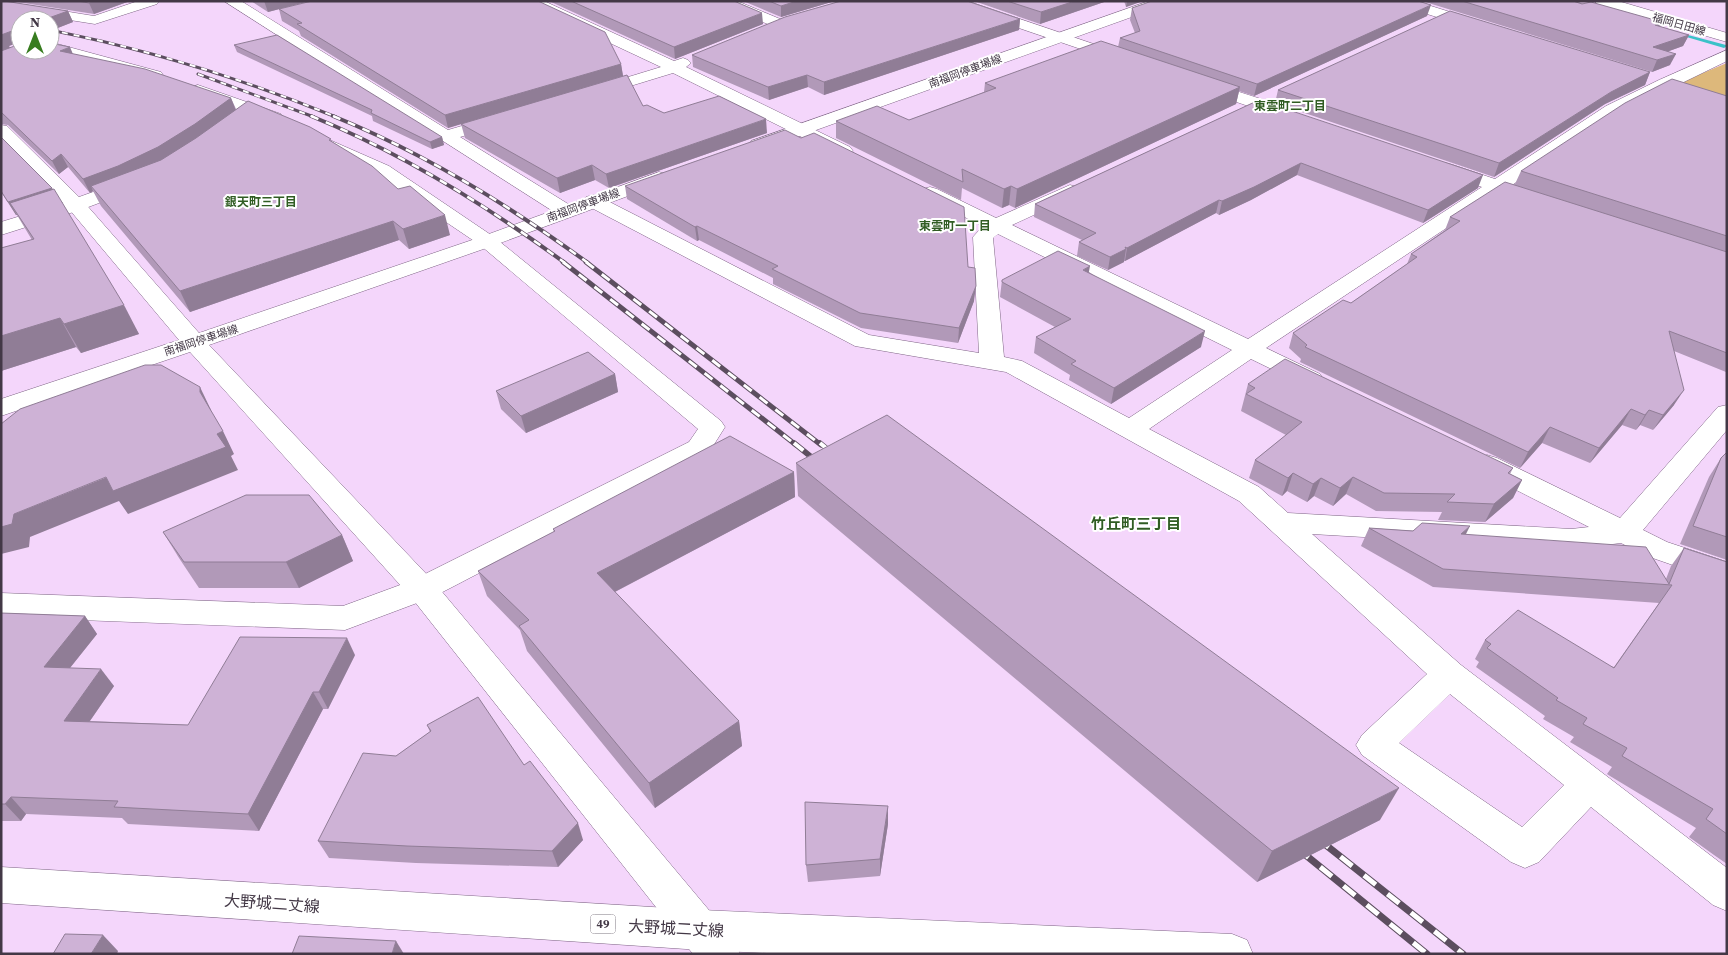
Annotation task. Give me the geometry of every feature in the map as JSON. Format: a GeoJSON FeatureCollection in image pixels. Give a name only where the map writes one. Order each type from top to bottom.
{"type":"FeatureCollection","features":[{"type":"Feature","properties":{"kind":"street"},"geometry":{"type":"LineString","coordinates":[[60,35],[141,1]]}},
{"type":"Feature","properties":{"kind":"street"},"geometry":{"type":"LineString","coordinates":[[1,5],[95,20],[152,1]]}},
{"type":"Feature","properties":{"kind":"street"},"geometry":{"type":"LineString","coordinates":[[231,1],[267,18],[445,136],[566,211]]}},
{"type":"Feature","properties":{"kind":"street"},"geometry":{"type":"LineString","coordinates":[[532,1],[674,67],[860,159]]}},
{"type":"Feature","properties":{"kind":"street"},"geometry":{"type":"LineString","coordinates":[[724,1],[787,22],[757,33]]}},
{"type":"Feature","properties":{"kind":"street"},"geometry":{"type":"LineString","coordinates":[[953,1],[1135,62]]}},
{"type":"Feature","properties":{"kind":"street","name":"南福岡停車場線"},"geometry":{"type":"LineString","coordinates":[[744,149],[1163,1]]}},
{"type":"Feature","properties":{"kind":"street"},"geometry":{"type":"LineString","coordinates":[[1400,1],[1491,29]]}},
{"type":"Feature","properties":{"kind":"street","name":"福岡日田線"},"geometry":{"type":"LineString","coordinates":[[1602,1],[1727,38]]}},
{"type":"Feature","properties":{"kind":"street"},"geometry":{"type":"LineString","coordinates":[[1427,24],[1445,15]]}},
{"type":"Feature","properties":{"kind":"street"},"geometry":{"type":"LineString","coordinates":[[60,39],[168,80]]}},
{"type":"Feature","properties":{"kind":"street"},"geometry":{"type":"LineString","coordinates":[[1131,429],[1612,110],[1727,55]]}},
{"type":"Feature","properties":{"kind":"street"},"geometry":{"type":"LineString","coordinates":[[583,95],[694,59]]}},
{"type":"Feature","properties":{"kind":"street"},"geometry":{"type":"LineString","coordinates":[[1182,78],[1303,119]]}},
{"type":"Feature","properties":{"kind":"street"},"geometry":{"type":"LineString","coordinates":[[187,86],[287,123]]}},
{"type":"Feature","properties":{"kind":"street"},"geometry":{"type":"LineString","coordinates":[[1230,116],[1275,95]]}},
{"type":"Feature","properties":{"kind":"street"},"geometry":{"type":"LineString","coordinates":[[238,120],[252,109]]}},
{"type":"Feature","properties":{"kind":"street"},"geometry":{"type":"LineString","coordinates":[[445,136],[510,117]]}},
{"type":"Feature","properties":{"kind":"street"},"geometry":{"type":"LineString","coordinates":[[1,130],[76,205],[193,342],[422,589],[710,942]]}},
{"type":"Feature","properties":{"kind":"street"},"geometry":{"type":"LineString","coordinates":[[1,605],[345,618],[422,589],[699,448],[712,427],[487,241],[382,170],[313,136]]}},
{"type":"Feature","properties":{"kind":"street"},"geometry":{"type":"LineString","coordinates":[[1432,164],[1551,204]]}},
{"type":"Feature","properties":{"kind":"street","name":"南福岡停車場線"},"geometry":{"type":"LineString","coordinates":[[1,408],[487,241],[593,201],[678,172]]}},
{"type":"Feature","properties":{"kind":"street"},"geometry":{"type":"LineString","coordinates":[[1,229],[76,205],[152,176]]}},
{"type":"Feature","properties":{"kind":"street"},"geometry":{"type":"LineString","coordinates":[[992,363],[983,237],[994,226],[1085,183]]}},
{"type":"Feature","properties":{"kind":"street"},"geometry":{"type":"LineString","coordinates":[[914,186],[1333,389]]}},
{"type":"Feature","properties":{"kind":"street"},"geometry":{"type":"LineString","coordinates":[[593,201],[863,341],[1013,366],[1249,494],[1449,674],[1727,892]]}},
{"type":"Feature","properties":{"kind":"street"},"geometry":{"type":"LineString","coordinates":[[1280,522],[1571,538],[1624,533],[1727,413]]}},
{"type":"Feature","properties":{"kind":"street"},"geometry":{"type":"LineString","coordinates":[[1466,454],[1582,510],[1657,549],[1727,573]]}},
{"type":"Feature","properties":{"kind":"street"},"geometry":{"type":"LineString","coordinates":[[1449,674],[1374,745],[1525,850],[1589,784]]}},
{"type":"Feature","properties":{"kind":"street","name":"大野城二丈線"},"geometry":{"type":"LineString","coordinates":[[1,885],[710,942],[1214,953]]}},
{"type":"Feature","properties":{"kind":"shaded area"},"geometry":{"type":"Polygon","coordinates":[[[1727,63],[1727,101],[1681,82],[1727,63]]]}},
{"type":"Feature","properties":{"kind":"building"},"geometry":{"type":"Polygon","coordinates":[[[1,1],[68,11],[60,14],[60,10],[10,10],[10,32],[1,35],[1,1]]]}},
{"type":"Feature","properties":{"kind":"building"},"geometry":{"type":"Polygon","coordinates":[[[78,1],[94,1],[89,3],[78,1]]]}},
{"type":"Feature","properties":{"kind":"building"},"geometry":{"type":"Polygon","coordinates":[[[312,1],[538,1],[605,32],[621,64],[445,115],[297,24],[302,23],[279,9],[312,1]]]}},
{"type":"Feature","properties":{"kind":"building"},"geometry":{"type":"Polygon","coordinates":[[[571,1],[734,1],[762,13],[674,47],[571,1]]]}},
{"type":"Feature","properties":{"kind":"building"},"geometry":{"type":"Polygon","coordinates":[[[769,1],[797,1],[781,6],[769,1]]]}},
{"type":"Feature","properties":{"kind":"building"},"geometry":{"type":"Polygon","coordinates":[[[841,1],[967,1],[1020,19],[824,82],[807,75],[768,87],[692,55],[785,17],[841,1]]]}},
{"type":"Feature","properties":{"kind":"building"},"geometry":{"type":"Polygon","coordinates":[[[1007,1],[1075,1],[1041,12],[1007,1]]]}},
{"type":"Feature","properties":{"kind":"building"},"geometry":{"type":"Polygon","coordinates":[[[1152,1],[1418,1],[1431,5],[1257,84],[1120,38],[1140,31],[1132,8],[1152,1]]]}},
{"type":"Feature","properties":{"kind":"building"},"geometry":{"type":"Polygon","coordinates":[[[1462,1],[1573,1],[1582,4],[1591,2],[1662,22],[1655,25],[1689,35],[1653,47],[1676,54],[1657,60],[1462,1]]]}},
{"type":"Feature","properties":{"kind":"building"},"geometry":{"type":"Polygon","coordinates":[[[1450,11],[1650,72],[1611,92],[1499,163],[1278,90],[1450,11]]]}},
{"type":"Feature","properties":{"kind":"building"},"geometry":{"type":"Polygon","coordinates":[[[277,35],[442,137],[430,142],[371,113],[372,110],[234,45],[277,35]]]}},
{"type":"Feature","properties":{"kind":"building"},"geometry":{"type":"Polygon","coordinates":[[[1101,41],[1240,87],[1017,189],[1011,186],[1004,189],[962,169],[963,182],[836,121],[877,106],[909,120],[996,88],[985,83],[1101,41]]]}},
{"type":"Feature","properties":{"kind":"building"},"geometry":{"type":"Polygon","coordinates":[[[60,45],[70,47],[60,51],[60,45]]]}},
{"type":"Feature","properties":{"kind":"building"},"geometry":{"type":"Polygon","coordinates":[[[10,48],[10,60],[60,60],[60,51],[145,69],[231,98],[195,124],[158,147],[118,166],[83,179],[61,154],[52,161],[1,112],[1,51],[10,48]]]}},
{"type":"Feature","properties":{"kind":"building"},"geometry":{"type":"Polygon","coordinates":[[[627,75],[643,106],[647,105],[664,113],[719,96],[766,119],[606,174],[592,165],[557,178],[461,124],[627,75]]]}},
{"type":"Feature","properties":{"kind":"building"},"geometry":{"type":"Polygon","coordinates":[[[1672,79],[1727,96],[1727,236],[1521,171],[1625,103],[1672,79]]]}},
{"type":"Feature","properties":{"kind":"building"},"geometry":{"type":"Polygon","coordinates":[[[1259,100],[1483,175],[1428,210],[1301,163],[1254,187],[1222,201],[1219,200],[1127,248],[1125,247],[1126,249],[1110,257],[1079,242],[1096,233],[1035,204],[1259,100]]]}},
{"type":"Feature","properties":{"kind":"building"},"geometry":{"type":"Polygon","coordinates":[[[248,101],[310,127],[331,139],[329,140],[372,166],[398,189],[410,186],[445,215],[403,229],[393,221],[180,291],[91,186],[161,160],[248,101]]]}},
{"type":"Feature","properties":{"kind":"building"},"geometry":{"type":"Polygon","coordinates":[[[785,130],[801,138],[814,133],[964,207],[968,267],[975,268],[976,286],[959,328],[860,313],[772,269],[778,266],[697,226],[695,227],[625,186],[785,130]]]}},
{"type":"Feature","properties":{"kind":"building"},"geometry":{"type":"Polygon","coordinates":[[[1,137],[52,188],[8,202],[1,191],[1,137]]]}},
{"type":"Feature","properties":{"kind":"building"},"geometry":{"type":"Polygon","coordinates":[[[1505,182],[1727,252],[1727,353],[1669,331],[1684,390],[1663,415],[1649,410],[1645,415],[1631,409],[1599,448],[1550,427],[1528,452],[1305,347],[1307,345],[1293,333],[1343,300],[1351,303],[1417,257],[1411,254],[1460,221],[1450,217],[1505,182]]]}},
{"type":"Feature","properties":{"kind":"building"},"geometry":{"type":"Polygon","coordinates":[[[54,189],[124,305],[64,324],[60,318],[1,336],[1,248],[34,239],[10,203],[54,189]]]}},
{"type":"Feature","properties":{"kind":"building"},"geometry":{"type":"Polygon","coordinates":[[[1058,251],[1090,266],[1083,270],[1205,331],[1114,388],[1071,364],[1076,361],[1036,337],[1071,319],[1002,282],[1002,280],[1058,251]]]}},
{"type":"Feature","properties":{"kind":"building"},"geometry":{"type":"Polygon","coordinates":[[[588,352],[615,374],[521,416],[496,391],[588,352]]]}},
{"type":"Feature","properties":{"kind":"building"},"geometry":{"type":"Polygon","coordinates":[[[1285,359],[1513,468],[1508,473],[1522,480],[1494,504],[1447,502],[1455,494],[1384,493],[1353,477],[1340,488],[1321,478],[1313,484],[1293,473],[1288,478],[1255,460],[1302,422],[1246,394],[1255,388],[1248,384],[1285,359]]]}},
{"type":"Feature","properties":{"kind":"building"},"geometry":{"type":"Polygon","coordinates":[[[145,365],[161,365],[200,387],[200,392],[223,431],[217,434],[226,447],[113,491],[106,477],[14,514],[12,524],[1,527],[1,424],[20,409],[145,365]]]}},
{"type":"Feature","properties":{"kind":"building"},"geometry":{"type":"Polygon","coordinates":[[[887,415],[1399,788],[1272,851],[796,463],[887,415]]]}},
{"type":"Feature","properties":{"kind":"building"},"geometry":{"type":"Polygon","coordinates":[[[730,436],[794,472],[597,573],[739,721],[649,783],[519,626],[529,620],[478,571],[555,531],[553,529],[730,436]]]}},
{"type":"Feature","properties":{"kind":"building"},"geometry":{"type":"Polygon","coordinates":[[[1727,452],[1727,537],[1693,526],[1721,458],[1727,452]]]}},
{"type":"Feature","properties":{"kind":"building"},"geometry":{"type":"Polygon","coordinates":[[[246,495],[309,495],[342,535],[286,562],[184,562],[163,532],[246,495]]]}},
{"type":"Feature","properties":{"kind":"building"},"geometry":{"type":"Polygon","coordinates":[[[1422,523],[1470,526],[1461,534],[1646,547],[1669,584],[1684,548],[1727,562],[1727,834],[1706,819],[1713,809],[1622,756],[1627,748],[1583,724],[1587,718],[1556,700],[1558,698],[1487,648],[1491,644],[1485,640],[1518,610],[1614,668],[1672,585],[1443,569],[1369,528],[1413,531],[1422,523]]]}},
{"type":"Feature","properties":{"kind":"building"},"geometry":{"type":"Polygon","coordinates":[[[1,613],[85,616],[44,667],[101,669],[64,721],[188,725],[240,637],[347,638],[319,692],[313,692],[248,814],[114,807],[118,801],[11,797],[5,804],[1,804],[1,613]]]}},
{"type":"Feature","properties":{"kind":"building"},"geometry":{"type":"Polygon","coordinates":[[[478,697],[524,765],[530,761],[578,823],[552,851],[318,841],[363,753],[396,756],[431,731],[427,725],[478,697]]]}},
{"type":"Feature","properties":{"kind":"building"},"geometry":{"type":"Polygon","coordinates":[[[805,802],[888,806],[880,859],[806,865],[805,802]]]}},
{"type":"Feature","properties":{"kind":"building"},"geometry":{"type":"Polygon","coordinates":[[[65,934],[103,935],[91,954],[53,954],[65,934]]]}},
{"type":"Feature","properties":{"kind":"building"},"geometry":{"type":"Polygon","coordinates":[[[299,936],[396,941],[392,954],[292,954],[299,936]]]}},
{"type":"Feature","properties":{"kind":"waterway"},"geometry":{"type":"LineString","coordinates":[[1675,32],[1724,46]]}},
{"type":"Feature","properties":{"kind":"railway"},"geometry":{"type":"LineString","coordinates":[[60,32],[195,66],[336,117]]}},
{"type":"Feature","properties":{"kind":"railway"},"geometry":{"type":"LineString","coordinates":[[198,74],[314,117]]}},
{"type":"Feature","properties":{"kind":"railway"},"geometry":{"type":"LineString","coordinates":[[311,116],[411,163],[505,221],[565,263]]}},
{"type":"Feature","properties":{"kind":"railway"},"geometry":{"type":"LineString","coordinates":[[333,116],[433,163],[497,201],[588,263]]}},
{"type":"Feature","properties":{"kind":"railway"},"geometry":{"type":"LineString","coordinates":[[563,262],[796,445]]}},
{"type":"Feature","properties":{"kind":"railway"},"geometry":{"type":"LineString","coordinates":[[586,262],[821,445]]}},
{"type":"Feature","properties":{"kind":"railway"},"geometry":{"type":"LineString","coordinates":[[794,443],[820,464]]}},
{"type":"Feature","properties":{"kind":"railway"},"geometry":{"type":"LineString","coordinates":[[820,443],[837,457]]}},
{"type":"Feature","properties":{"kind":"railway"},"geometry":{"type":"LineString","coordinates":[[1317,838],[1463,954]]}},
{"type":"Feature","properties":{"kind":"railway"},"geometry":{"type":"LineString","coordinates":[[1297,848],[1427,954]]}},
{"type":"Feature","properties":{"kind":"district","name":"東雲町二丁目"},"geometry":{"type":"Point","coordinates":[1290,106]}},
{"type":"Feature","properties":{"kind":"district","name":"銀天町三丁目"},"geometry":{"type":"Point","coordinates":[261,202]}},
{"type":"Feature","properties":{"kind":"district","name":"東雲町一丁目"},"geometry":{"type":"Point","coordinates":[955,226]}},
{"type":"Feature","properties":{"kind":"district","name":"竹丘町三丁目"},"geometry":{"type":"Point","coordinates":[1136,524]}}]}
